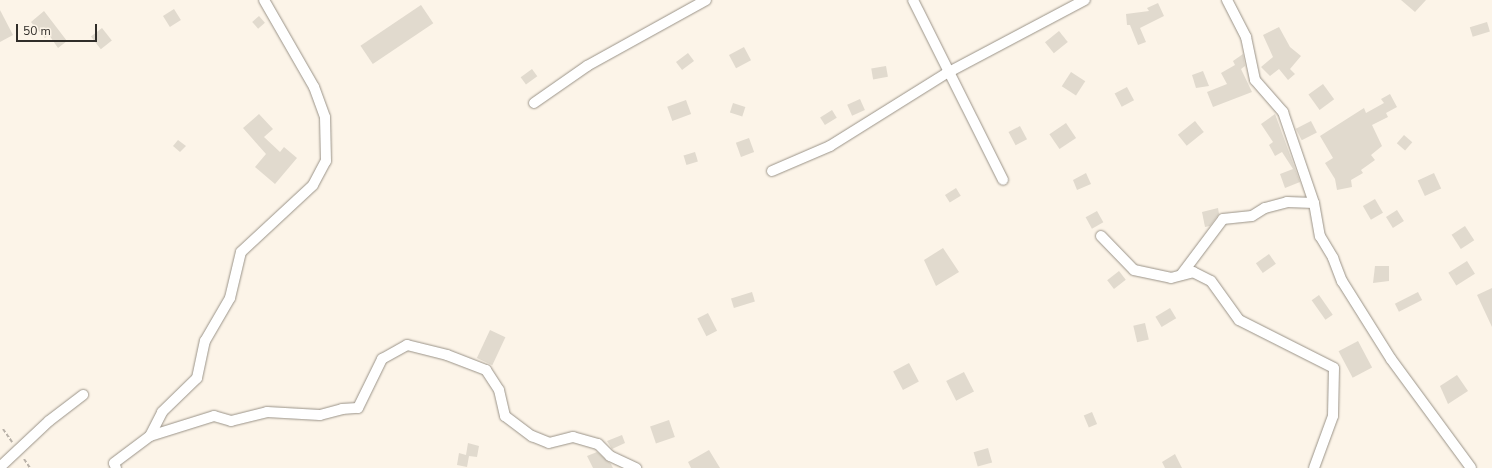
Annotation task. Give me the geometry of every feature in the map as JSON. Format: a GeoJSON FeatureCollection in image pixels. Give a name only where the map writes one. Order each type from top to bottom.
{"type":"FeatureCollection","features":[{"type":"Feature","properties":{"kind":"street"},"geometry":{"type":"LineString","coordinates":[[150,436],[162,412],[197,378],[204,341],[230,298],[241,252],[313,185],[326,161],[326,118],[314,87],[264,0]]}},
{"type":"Feature","properties":{"kind":"street"},"geometry":{"type":"LineString","coordinates":[[534,103],[587,66],[706,0]]}},
{"type":"Feature","properties":{"kind":"street"},"geometry":{"type":"LineString","coordinates":[[913,0],[947,73],[1003,180]]}},
{"type":"Feature","properties":{"kind":"street"},"geometry":{"type":"LineString","coordinates":[[772,171],[830,146],[947,73],[1085,0]]}},
{"type":"Feature","properties":{"kind":"street"},"geometry":{"type":"LineString","coordinates":[[1227,0],[1246,37],[1255,80],[1283,112],[1314,203],[1320,236],[1333,258],[1342,281],[1391,359],[1471,468]]}},
{"type":"Feature","properties":{"kind":"street"},"geometry":{"type":"LineString","coordinates":[[1181,276],[1223,219],[1252,216],[1265,208],[1287,202],[1314,203]]}},
{"type":"Feature","properties":{"kind":"street"},"geometry":{"type":"LineString","coordinates":[[1101,236],[1134,270],[1171,278],[1193,272],[1210,281],[1239,320],[1334,368],[1333,416],[1314,468]]}},
{"type":"Feature","properties":{"kind":"street"},"geometry":{"type":"LineString","coordinates":[[116,468],[114,463],[150,436],[214,416],[231,421],[267,412],[320,415],[342,409],[358,408],[382,359],[407,345],[447,355],[486,370],[499,390],[505,416],[532,436],[550,443],[573,436],[598,444],[610,456],[636,468]]}},
{"type":"Feature","properties":{"kind":"street"},"geometry":{"type":"LineString","coordinates":[[0,467],[49,421],[84,396]]}},
{"type":"Feature","properties":{"kind":"building"},"geometry":{"type":"Polygon","coordinates":[[[1401,0],[1426,0],[1415,12],[1401,0]]]}},
{"type":"Feature","properties":{"kind":"building"},"geometry":{"type":"Polygon","coordinates":[[[1158,3],[1164,16],[1140,28],[1146,42],[1138,45],[1130,25],[1127,25],[1126,14],[1149,11],[1147,8],[1158,3]]]}},
{"type":"Feature","properties":{"kind":"building"},"geometry":{"type":"Polygon","coordinates":[[[421,5],[433,23],[373,64],[360,46],[421,5]]]}},
{"type":"Feature","properties":{"kind":"building"},"geometry":{"type":"Polygon","coordinates":[[[174,9],[181,20],[170,27],[163,16],[174,9]]]}},
{"type":"Feature","properties":{"kind":"building"},"geometry":{"type":"Polygon","coordinates":[[[0,10],[13,35],[0,42],[0,10]]]}},
{"type":"Feature","properties":{"kind":"building"},"geometry":{"type":"Polygon","coordinates":[[[44,11],[67,41],[58,48],[49,35],[45,38],[31,22],[44,11]]]}},
{"type":"Feature","properties":{"kind":"building"},"geometry":{"type":"Polygon","coordinates":[[[259,16],[265,23],[258,29],[252,22],[259,16]]]}},
{"type":"Feature","properties":{"kind":"building"},"geometry":{"type":"Polygon","coordinates":[[[1487,22],[1490,32],[1473,37],[1470,27],[1487,22]]]}},
{"type":"Feature","properties":{"kind":"building"},"geometry":{"type":"Polygon","coordinates":[[[1279,27],[1290,47],[1301,56],[1290,69],[1295,74],[1288,80],[1279,69],[1270,76],[1261,67],[1273,57],[1263,35],[1279,27]]]}},
{"type":"Feature","properties":{"kind":"building"},"geometry":{"type":"Polygon","coordinates":[[[102,28],[112,41],[101,49],[91,37],[102,28]]]}},
{"type":"Feature","properties":{"kind":"building"},"geometry":{"type":"Polygon","coordinates":[[[1059,31],[1068,42],[1054,53],[1045,42],[1059,31]]]}},
{"type":"Feature","properties":{"kind":"building"},"geometry":{"type":"Polygon","coordinates":[[[744,47],[751,60],[736,68],[729,55],[744,47]]]}},
{"type":"Feature","properties":{"kind":"building"},"geometry":{"type":"Polygon","coordinates":[[[688,53],[694,61],[682,70],[676,62],[688,53]]]}},
{"type":"Feature","properties":{"kind":"building"},"geometry":{"type":"Polygon","coordinates":[[[1243,54],[1245,66],[1241,69],[1252,92],[1213,107],[1207,92],[1227,84],[1221,73],[1235,65],[1233,61],[1243,54]]]}},
{"type":"Feature","properties":{"kind":"building"},"geometry":{"type":"Polygon","coordinates":[[[886,66],[888,77],[873,79],[871,69],[886,66]]]}},
{"type":"Feature","properties":{"kind":"building"},"geometry":{"type":"Polygon","coordinates":[[[532,69],[537,76],[526,85],[521,77],[532,69]]]}},
{"type":"Feature","properties":{"kind":"building"},"geometry":{"type":"Polygon","coordinates":[[[1203,71],[1209,86],[1196,88],[1192,75],[1203,71]]]}},
{"type":"Feature","properties":{"kind":"building"},"geometry":{"type":"Polygon","coordinates":[[[1071,72],[1085,81],[1076,96],[1062,86],[1071,72]]]}},
{"type":"Feature","properties":{"kind":"building"},"geometry":{"type":"Polygon","coordinates":[[[1323,84],[1334,99],[1320,110],[1308,95],[1323,84]]]}},
{"type":"Feature","properties":{"kind":"building"},"geometry":{"type":"Polygon","coordinates":[[[1127,87],[1134,100],[1122,107],[1115,94],[1127,87]]]}},
{"type":"Feature","properties":{"kind":"building"},"geometry":{"type":"Polygon","coordinates":[[[1390,94],[1397,107],[1386,113],[1388,117],[1372,125],[1382,146],[1371,155],[1375,160],[1361,170],[1363,173],[1351,180],[1352,187],[1337,190],[1335,179],[1325,163],[1333,158],[1320,136],[1364,108],[1366,113],[1384,103],[1381,99],[1390,94]]]}},
{"type":"Feature","properties":{"kind":"building"},"geometry":{"type":"Polygon","coordinates":[[[860,99],[865,110],[852,116],[847,105],[860,99]]]}},
{"type":"Feature","properties":{"kind":"building"},"geometry":{"type":"Polygon","coordinates":[[[686,100],[691,114],[672,121],[667,107],[686,100]]]}},
{"type":"Feature","properties":{"kind":"building"},"geometry":{"type":"Polygon","coordinates":[[[733,103],[745,107],[742,117],[730,113],[733,103]]]}},
{"type":"Feature","properties":{"kind":"building"},"geometry":{"type":"Polygon","coordinates":[[[832,110],[837,118],[825,125],[820,117],[832,110]]]}},
{"type":"Feature","properties":{"kind":"building"},"geometry":{"type":"Polygon","coordinates":[[[259,114],[273,129],[264,137],[280,152],[284,147],[297,158],[275,184],[255,167],[266,154],[243,128],[259,114]]]}},
{"type":"Feature","properties":{"kind":"building"},"geometry":{"type":"Polygon","coordinates":[[[1275,114],[1300,182],[1285,188],[1280,174],[1293,169],[1282,152],[1275,156],[1269,145],[1273,142],[1261,124],[1275,114]]]}},
{"type":"Feature","properties":{"kind":"building"},"geometry":{"type":"Polygon","coordinates":[[[1195,121],[1204,132],[1187,146],[1178,135],[1195,121]]]}},
{"type":"Feature","properties":{"kind":"building"},"geometry":{"type":"Polygon","coordinates":[[[1311,121],[1317,133],[1302,140],[1296,129],[1311,121]]]}},
{"type":"Feature","properties":{"kind":"building"},"geometry":{"type":"Polygon","coordinates":[[[1066,123],[1076,138],[1059,149],[1049,134],[1066,123]]]}},
{"type":"Feature","properties":{"kind":"building"},"geometry":{"type":"Polygon","coordinates":[[[1020,126],[1027,139],[1016,145],[1009,132],[1020,126]]]}},
{"type":"Feature","properties":{"kind":"building"},"geometry":{"type":"Polygon","coordinates":[[[1404,135],[1412,142],[1405,151],[1397,143],[1404,135]]]}},
{"type":"Feature","properties":{"kind":"building"},"geometry":{"type":"Polygon","coordinates":[[[749,138],[754,152],[741,157],[736,143],[749,138]]]}},
{"type":"Feature","properties":{"kind":"building"},"geometry":{"type":"Polygon","coordinates":[[[178,140],[186,146],[180,152],[173,146],[178,140]]]}},
{"type":"Feature","properties":{"kind":"building"},"geometry":{"type":"Polygon","coordinates":[[[695,152],[698,162],[686,165],[684,156],[695,152]]]}},
{"type":"Feature","properties":{"kind":"building"},"geometry":{"type":"Polygon","coordinates":[[[1086,173],[1091,184],[1077,190],[1073,180],[1086,173]]]}},
{"type":"Feature","properties":{"kind":"building"},"geometry":{"type":"Polygon","coordinates":[[[1434,173],[1441,188],[1425,196],[1418,181],[1434,173]]]}},
{"type":"Feature","properties":{"kind":"building"},"geometry":{"type":"Polygon","coordinates":[[[956,188],[961,196],[950,203],[945,195],[956,188]]]}},
{"type":"Feature","properties":{"kind":"building"},"geometry":{"type":"Polygon","coordinates":[[[1375,199],[1383,213],[1371,220],[1363,206],[1375,199]]]}},
{"type":"Feature","properties":{"kind":"building"},"geometry":{"type":"Polygon","coordinates":[[[1218,208],[1219,214],[1210,226],[1205,227],[1202,212],[1218,208]]]}},
{"type":"Feature","properties":{"kind":"building"},"geometry":{"type":"Polygon","coordinates":[[[1397,210],[1404,221],[1393,228],[1386,217],[1397,210]]]}},
{"type":"Feature","properties":{"kind":"building"},"geometry":{"type":"Polygon","coordinates":[[[1097,211],[1103,222],[1092,229],[1086,217],[1097,211]]]}},
{"type":"Feature","properties":{"kind":"building"},"geometry":{"type":"Polygon","coordinates":[[[1465,226],[1474,240],[1461,249],[1452,235],[1465,226]]]}},
{"type":"Feature","properties":{"kind":"building"},"geometry":{"type":"Polygon","coordinates":[[[943,248],[959,272],[936,286],[924,260],[943,248]]]}},
{"type":"Feature","properties":{"kind":"building"},"geometry":{"type":"Polygon","coordinates":[[[1269,254],[1276,264],[1263,273],[1256,263],[1269,254]]]}},
{"type":"Feature","properties":{"kind":"building"},"geometry":{"type":"Polygon","coordinates":[[[1467,261],[1475,274],[1456,285],[1448,273],[1467,261]]]}},
{"type":"Feature","properties":{"kind":"building"},"geometry":{"type":"Polygon","coordinates":[[[1375,266],[1389,266],[1389,281],[1373,283],[1375,266]]]}},
{"type":"Feature","properties":{"kind":"building"},"geometry":{"type":"Polygon","coordinates":[[[1119,271],[1126,280],[1114,289],[1107,280],[1119,271]]]}},
{"type":"Feature","properties":{"kind":"building"},"geometry":{"type":"Polygon","coordinates":[[[1492,288],[1492,327],[1477,295],[1492,288]]]}},
{"type":"Feature","properties":{"kind":"building"},"geometry":{"type":"Polygon","coordinates":[[[752,292],[755,302],[734,308],[731,298],[752,292]]]}},
{"type":"Feature","properties":{"kind":"building"},"geometry":{"type":"Polygon","coordinates":[[[1418,292],[1422,300],[1399,312],[1395,304],[1418,292]]]}},
{"type":"Feature","properties":{"kind":"building"},"geometry":{"type":"Polygon","coordinates":[[[1319,295],[1333,315],[1325,320],[1312,300],[1319,295]]]}},
{"type":"Feature","properties":{"kind":"building"},"geometry":{"type":"Polygon","coordinates":[[[1170,308],[1176,318],[1162,327],[1155,317],[1170,308]]]}},
{"type":"Feature","properties":{"kind":"building"},"geometry":{"type":"Polygon","coordinates":[[[708,313],[717,331],[706,336],[697,318],[708,313]]]}},
{"type":"Feature","properties":{"kind":"building"},"geometry":{"type":"Polygon","coordinates":[[[1145,323],[1149,340],[1137,342],[1133,326],[1145,323]]]}},
{"type":"Feature","properties":{"kind":"building"},"geometry":{"type":"Polygon","coordinates":[[[490,330],[505,337],[492,365],[477,358],[490,330]]]}},
{"type":"Feature","properties":{"kind":"building"},"geometry":{"type":"Polygon","coordinates":[[[1358,341],[1372,367],[1353,378],[1339,351],[1358,341]]]}},
{"type":"Feature","properties":{"kind":"building"},"geometry":{"type":"Polygon","coordinates":[[[909,363],[919,382],[903,390],[893,371],[909,363]]]}},
{"type":"Feature","properties":{"kind":"building"},"geometry":{"type":"Polygon","coordinates":[[[964,372],[974,392],[956,401],[946,381],[964,372]]]}},
{"type":"Feature","properties":{"kind":"building"},"geometry":{"type":"Polygon","coordinates":[[[1457,375],[1468,391],[1448,404],[1440,386],[1457,375]]]}},
{"type":"Feature","properties":{"kind":"building"},"geometry":{"type":"Polygon","coordinates":[[[1092,412],[1097,424],[1089,427],[1084,416],[1092,412]]]}},
{"type":"Feature","properties":{"kind":"building"},"geometry":{"type":"Polygon","coordinates":[[[669,420],[675,437],[656,444],[650,427],[669,420]]]}},
{"type":"Feature","properties":{"kind":"building"},"geometry":{"type":"Polygon","coordinates":[[[622,435],[625,443],[612,449],[607,441],[622,435]]]}},
{"type":"Feature","properties":{"kind":"building"},"geometry":{"type":"Polygon","coordinates":[[[468,443],[479,446],[477,457],[469,456],[467,467],[457,465],[459,453],[466,455],[468,443]]]}},
{"type":"Feature","properties":{"kind":"building"},"geometry":{"type":"Polygon","coordinates":[[[988,448],[992,462],[978,467],[974,452],[988,448]]]}},
{"type":"Feature","properties":{"kind":"building"},"geometry":{"type":"Polygon","coordinates":[[[709,450],[720,468],[691,468],[688,462],[709,450]]]}},
{"type":"Feature","properties":{"kind":"building"},"geometry":{"type":"Polygon","coordinates":[[[597,452],[611,464],[613,468],[593,468],[587,456],[597,452]]]}},
{"type":"Feature","properties":{"kind":"building"},"geometry":{"type":"Polygon","coordinates":[[[1175,454],[1182,468],[1165,468],[1162,462],[1175,454]]]}}]}
